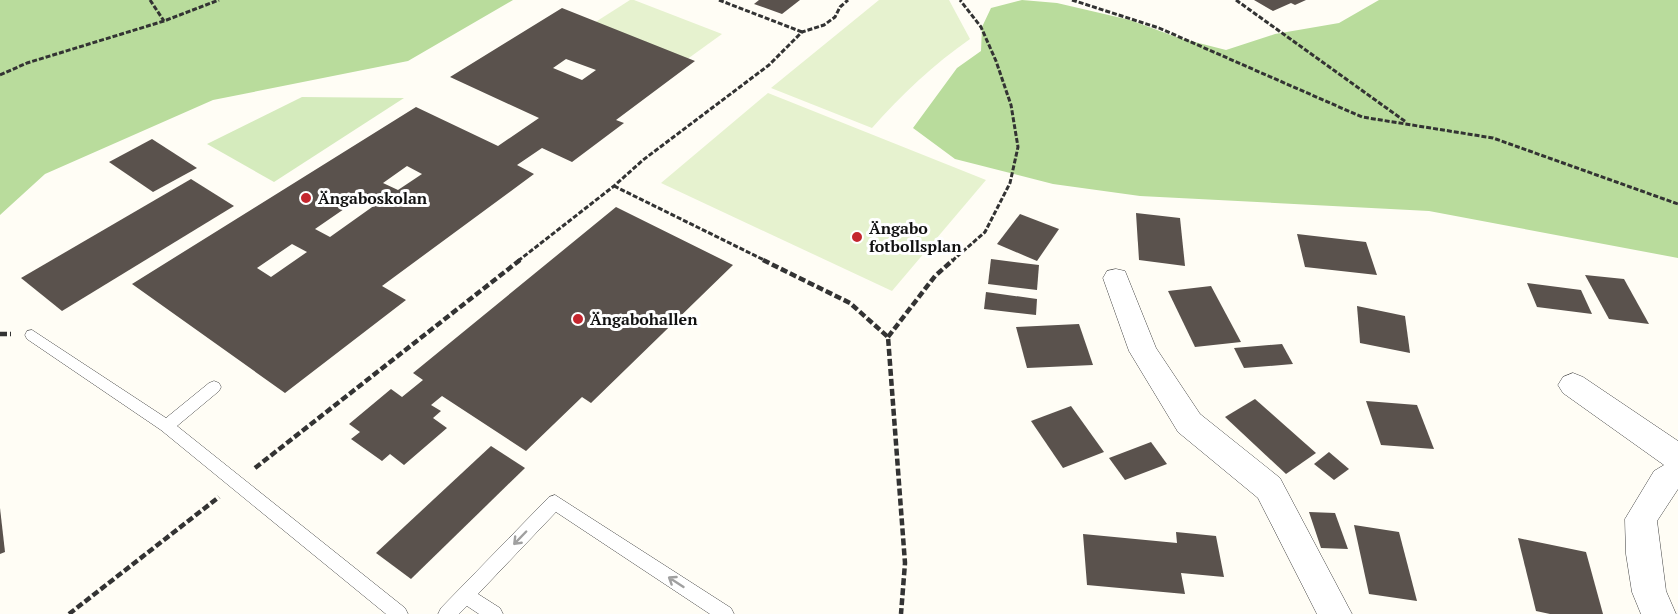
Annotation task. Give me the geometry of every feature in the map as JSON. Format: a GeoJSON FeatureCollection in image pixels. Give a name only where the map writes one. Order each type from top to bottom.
{"type":"FeatureCollection","features":[{"type":"Feature","properties":{"kind":"street"},"geometry":{"type":"LineString","coordinates":[[1116,278],[1143,351],[1189,423],[1269,488],[1335,614]]}},
{"type":"Feature","properties":{"kind":"street"},"geometry":{"type":"LineString","coordinates":[[1573,385],[1678,458]]}},
{"type":"Feature","properties":{"kind":"street"},"geometry":{"type":"LineString","coordinates":[[1659,614],[1649,592],[1643,554],[1641,519],[1665,481],[1678,472]]}},
{"type":"Feature","properties":{"kind":"lane"},"geometry":{"type":"LineString","coordinates":[[33,335],[166,426],[399,614]]}},
{"type":"Feature","properties":{"kind":"lane"},"geometry":{"type":"LineString","coordinates":[[166,426],[214,387]]}},
{"type":"Feature","properties":{"kind":"lane"},"geometry":{"type":"LineString","coordinates":[[447,614],[555,502],[725,614]]}},
{"type":"Feature","properties":{"kind":"lane"},"geometry":{"type":"LineString","coordinates":[[465,594],[494,614]]}},
{"type":"Feature","properties":{"kind":"path"},"geometry":{"type":"LineString","coordinates":[[150,0],[164,21]]}},
{"type":"Feature","properties":{"kind":"path"},"geometry":{"type":"LineString","coordinates":[[0,75],[27,63],[164,21],[219,0]]}},
{"type":"Feature","properties":{"kind":"path"},"geometry":{"type":"LineString","coordinates":[[721,0],[802,32]]}},
{"type":"Feature","properties":{"kind":"path"},"geometry":{"type":"LineString","coordinates":[[69,614],[614,186],[643,160],[769,65],[802,32],[824,25],[835,17],[840,7],[848,0]]}},
{"type":"Feature","properties":{"kind":"path"},"geometry":{"type":"LineString","coordinates":[[901,614],[905,563],[888,337],[935,276],[985,232],[1011,183],[1018,147],[1011,105],[996,61],[981,27],[960,0]]}},
{"type":"Feature","properties":{"kind":"path"},"geometry":{"type":"LineString","coordinates":[[1072,0],[1159,28],[1362,117],[1493,138],[1678,204]]}},
{"type":"Feature","properties":{"kind":"path"},"geometry":{"type":"LineString","coordinates":[[1236,0],[1289,40],[1328,64],[1408,124]]}},
{"type":"Feature","properties":{"kind":"path"},"geometry":{"type":"LineString","coordinates":[[614,186],[850,303],[888,337]]}},
{"type":"Feature","properties":{"kind":"green space"},"geometry":{"type":"Polygon","coordinates":[[[0,0],[513,0],[408,61],[213,100],[45,174],[0,215],[0,0]]]}},
{"type":"Feature","properties":{"kind":"green space"},"geometry":{"type":"Polygon","coordinates":[[[630,0],[722,34],[686,60],[594,23],[630,0]]]}},
{"type":"Feature","properties":{"kind":"green space"},"geometry":{"type":"Polygon","coordinates":[[[879,0],[949,0],[970,39],[918,80],[872,128],[771,88],[879,0]]]}},
{"type":"Feature","properties":{"kind":"green space"},"geometry":{"type":"Polygon","coordinates":[[[1022,0],[1057,3],[1130,20],[1179,38],[1226,50],[1275,34],[1339,23],[1379,0],[1678,0],[1678,258],[1429,211],[1140,196],[1053,184],[955,159],[913,128],[957,68],[981,51],[982,27],[991,8],[1022,0]]]}},
{"type":"Feature","properties":{"kind":"green space","name":"Ängabo fotbollsplan"},"geometry":{"type":"Polygon","coordinates":[[[768,93],[986,180],[892,291],[661,183],[768,93]]]}},
{"type":"Feature","properties":{"kind":"green space"},"geometry":{"type":"Polygon","coordinates":[[[302,97],[404,98],[274,182],[207,144],[302,97]]]}},
{"type":"Feature","properties":{"kind":"building"},"geometry":{"type":"Polygon","coordinates":[[[759,0],[800,0],[782,14],[754,4],[759,0]]]}},
{"type":"Feature","properties":{"kind":"building"},"geometry":{"type":"Polygon","coordinates":[[[1254,0],[1306,0],[1295,5],[1291,3],[1273,11],[1254,0]]]}},
{"type":"Feature","properties":{"kind":"building"},"geometry":{"type":"Polygon","coordinates":[[[562,8],[695,61],[616,120],[624,123],[572,162],[542,148],[517,165],[534,174],[382,286],[406,300],[285,393],[132,284],[416,107],[498,146],[539,118],[450,77],[562,8]],[[566,59],[553,68],[582,80],[596,70],[566,59]],[[407,166],[383,183],[398,190],[422,174],[407,166]],[[360,198],[315,229],[330,237],[375,205],[360,198]],[[292,244],[257,268],[271,277],[307,252],[292,244]]]}},
{"type":"Feature","properties":{"kind":"building"},"geometry":{"type":"Polygon","coordinates":[[[152,139],[197,168],[153,192],[109,162],[152,139]]]}},
{"type":"Feature","properties":{"kind":"building"},"geometry":{"type":"Polygon","coordinates":[[[191,179],[234,206],[62,311],[21,278],[191,179]]]}},
{"type":"Feature","properties":{"kind":"building","name":"Ängabohallen"},"geometry":{"type":"Polygon","coordinates":[[[616,207],[733,265],[591,403],[582,397],[526,451],[442,396],[431,405],[441,411],[433,418],[447,428],[404,465],[390,454],[382,461],[351,439],[360,432],[349,424],[391,389],[402,397],[423,380],[413,373],[616,207]]]}},
{"type":"Feature","properties":{"kind":"building"},"geometry":{"type":"Polygon","coordinates":[[[1136,213],[1180,218],[1185,266],[1139,260],[1136,213]]]}},
{"type":"Feature","properties":{"kind":"building"},"geometry":{"type":"Polygon","coordinates":[[[1020,214],[1059,229],[1037,261],[997,244],[1020,214]]]}},
{"type":"Feature","properties":{"kind":"building"},"geometry":{"type":"Polygon","coordinates":[[[1297,234],[1366,242],[1377,275],[1305,267],[1297,234]]]}},
{"type":"Feature","properties":{"kind":"building"},"geometry":{"type":"Polygon","coordinates":[[[991,259],[1039,265],[1037,290],[988,284],[991,259]]]}},
{"type":"Feature","properties":{"kind":"building"},"geometry":{"type":"Polygon","coordinates":[[[1585,275],[1624,279],[1649,324],[1609,319],[1585,275]]]}},
{"type":"Feature","properties":{"kind":"building"},"geometry":{"type":"Polygon","coordinates":[[[1527,283],[1581,290],[1592,314],[1537,307],[1527,283]]]}},
{"type":"Feature","properties":{"kind":"building"},"geometry":{"type":"Polygon","coordinates":[[[1211,286],[1241,342],[1195,347],[1168,291],[1211,286]]]}},
{"type":"Feature","properties":{"kind":"building"},"geometry":{"type":"Polygon","coordinates":[[[986,292],[1037,299],[1036,315],[984,309],[986,292]]]}},
{"type":"Feature","properties":{"kind":"building"},"geometry":{"type":"Polygon","coordinates":[[[1357,306],[1405,316],[1410,353],[1360,343],[1357,306]]]}},
{"type":"Feature","properties":{"kind":"building"},"geometry":{"type":"Polygon","coordinates":[[[1079,324],[1093,365],[1027,368],[1016,327],[1079,324]]]}},
{"type":"Feature","properties":{"kind":"building"},"geometry":{"type":"Polygon","coordinates":[[[1282,344],[1293,364],[1244,368],[1234,348],[1282,344]]]}},
{"type":"Feature","properties":{"kind":"building"},"geometry":{"type":"Polygon","coordinates":[[[1255,399],[1316,453],[1286,474],[1225,417],[1255,399]]]}},
{"type":"Feature","properties":{"kind":"building"},"geometry":{"type":"Polygon","coordinates":[[[1366,401],[1417,405],[1434,449],[1381,445],[1366,401]]]}},
{"type":"Feature","properties":{"kind":"building"},"geometry":{"type":"Polygon","coordinates":[[[1071,406],[1104,452],[1063,468],[1031,421],[1071,406]]]}},
{"type":"Feature","properties":{"kind":"building"},"geometry":{"type":"Polygon","coordinates":[[[1151,442],[1167,464],[1125,480],[1109,458],[1151,442]]]}},
{"type":"Feature","properties":{"kind":"building"},"geometry":{"type":"Polygon","coordinates":[[[491,446],[525,468],[411,579],[376,553],[491,446]]]}},
{"type":"Feature","properties":{"kind":"building"},"geometry":{"type":"Polygon","coordinates":[[[1329,452],[1349,469],[1334,480],[1314,464],[1329,452]]]}},
{"type":"Feature","properties":{"kind":"building"},"geometry":{"type":"Polygon","coordinates":[[[0,508],[5,552],[0,554],[0,508]]]}},
{"type":"Feature","properties":{"kind":"building"},"geometry":{"type":"Polygon","coordinates":[[[1309,512],[1335,513],[1348,549],[1321,548],[1309,512]]]}},
{"type":"Feature","properties":{"kind":"building"},"geometry":{"type":"Polygon","coordinates":[[[1354,525],[1399,532],[1417,601],[1369,594],[1354,525]]]}},
{"type":"Feature","properties":{"kind":"building"},"geometry":{"type":"Polygon","coordinates":[[[1176,532],[1216,536],[1224,577],[1181,573],[1185,594],[1087,585],[1083,534],[1177,543],[1176,532]]]}},
{"type":"Feature","properties":{"kind":"building"},"geometry":{"type":"Polygon","coordinates":[[[1518,538],[1586,552],[1603,614],[1550,614],[1536,611],[1518,538]]]}},
{"type":"Feature","properties":{"kind":"place","name":"Ängaboskolan"},"geometry":{"type":"Point","coordinates":[306,198]}},
{"type":"Feature","properties":{"kind":"place","name":"Ängabo fotbollsplan"},"geometry":{"type":"Point","coordinates":[857,237]}},
{"type":"Feature","properties":{"kind":"place","name":"Ängabohallen"},"geometry":{"type":"Point","coordinates":[578,319]}}]}
